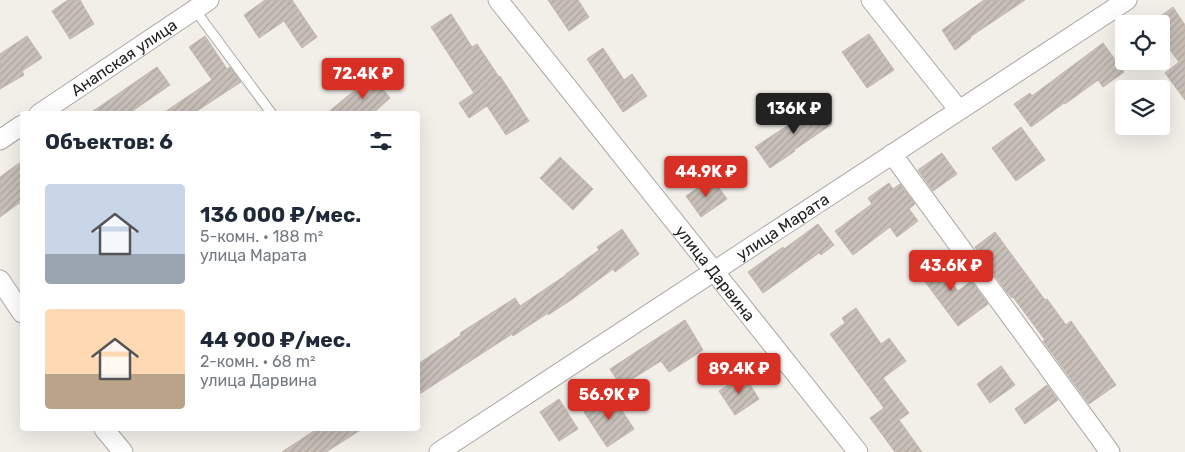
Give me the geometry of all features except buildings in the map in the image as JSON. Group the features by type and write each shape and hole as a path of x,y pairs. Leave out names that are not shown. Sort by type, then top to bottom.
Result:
{"street":[{"name":"улица Дарвина","path":"498,0 858,452"},
{"path":"871,0 959,110"},
{"name":"улица Марата","path":"439,452 1127,0"},
{"name":"Анапская улица","path":"44,111 202,5"},
{"path":"0,140 20,126"},
{"path":"892,154 1110,452"},
{"path":"0,280 20,310"},
{"path":"106,431 123,452"}],"lane":[{"path":"202,5 270,111"}]}
